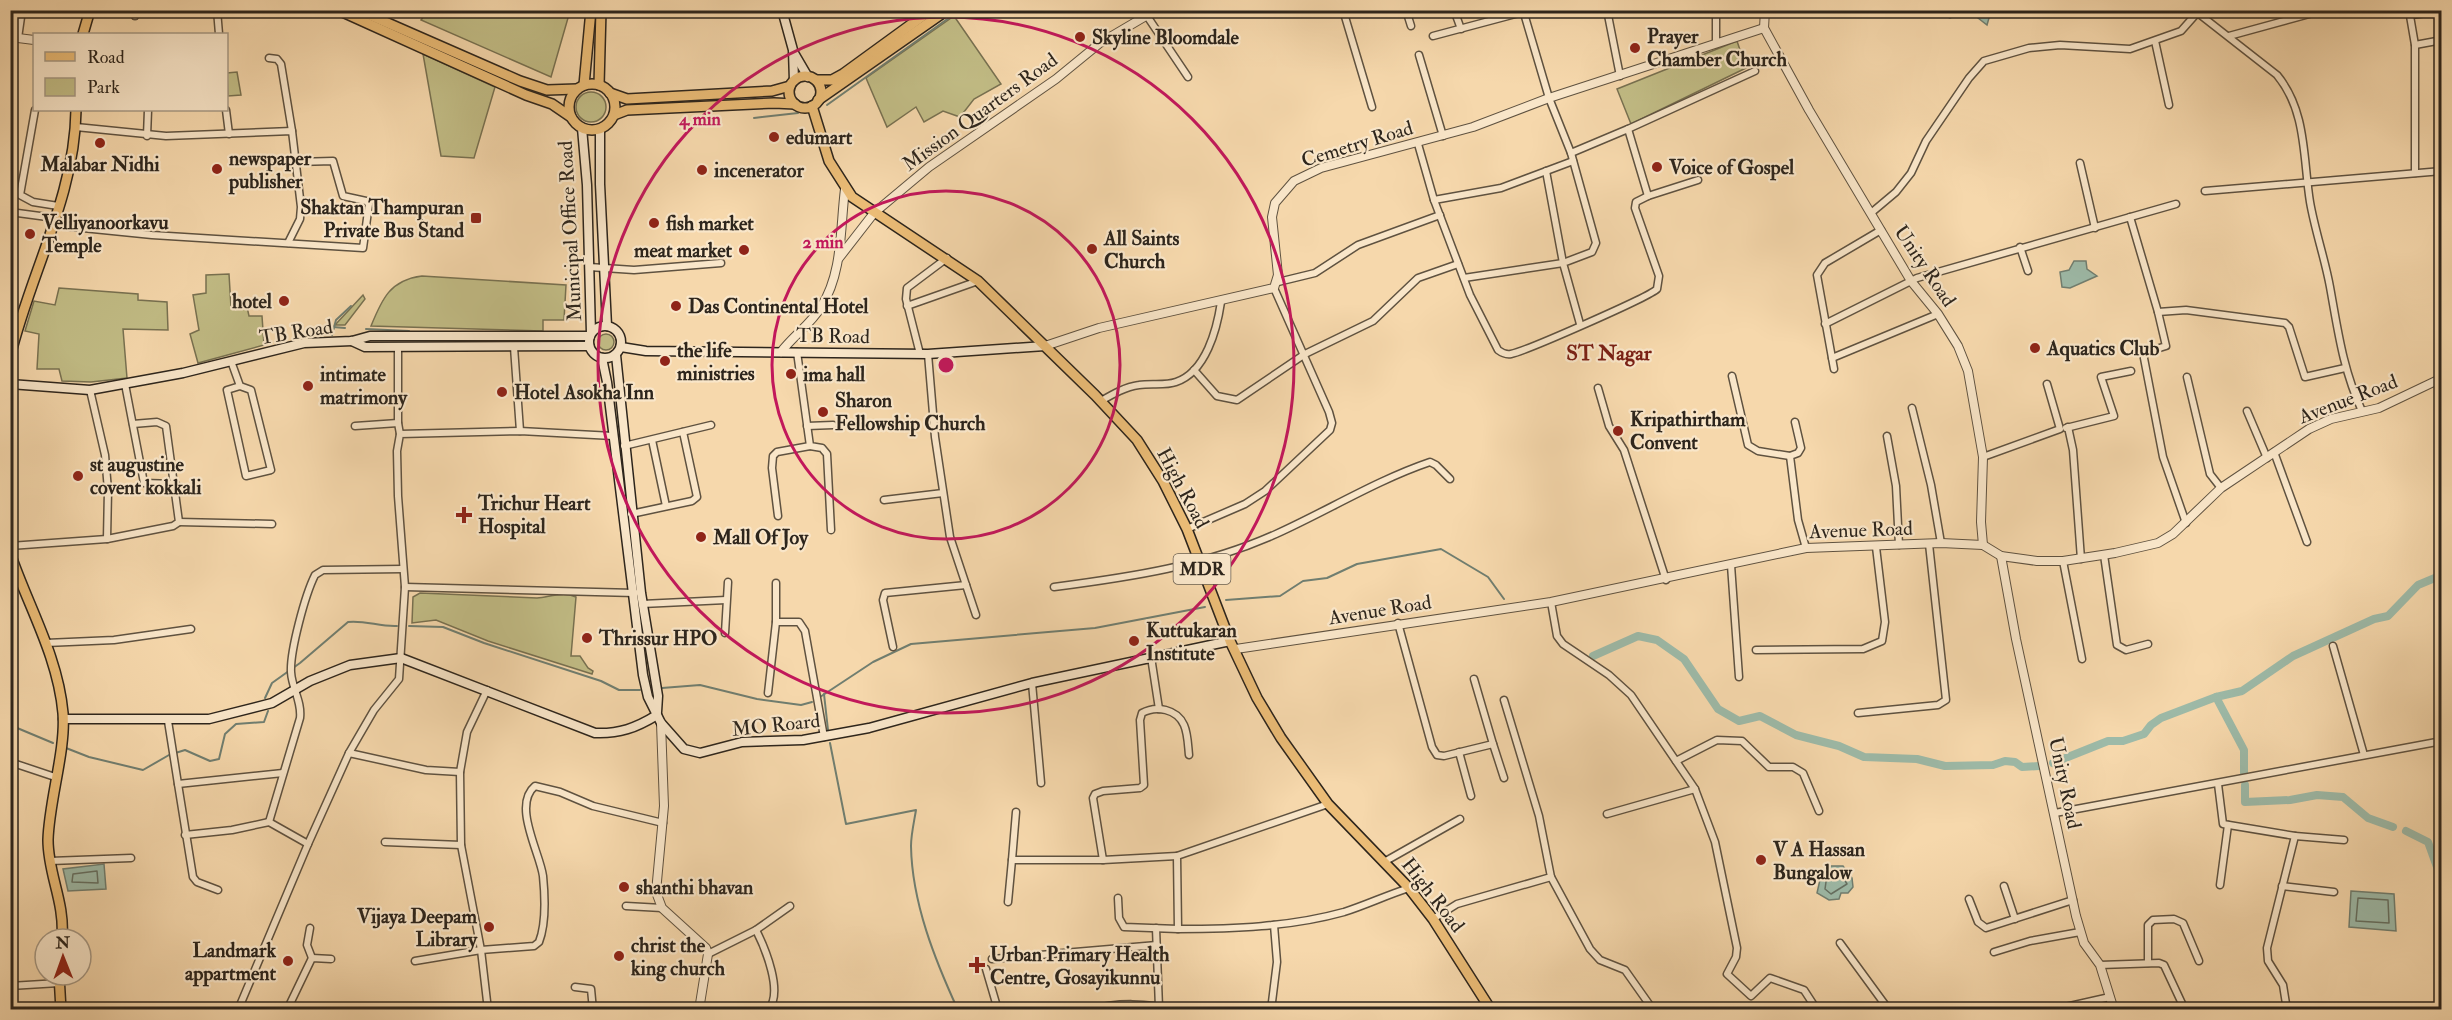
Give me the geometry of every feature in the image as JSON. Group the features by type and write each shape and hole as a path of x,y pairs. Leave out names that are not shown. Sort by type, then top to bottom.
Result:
{"main road":[{"path":"83,33 90,10"},
{"path":"338,10 526,95 552,104 582,128 600,129 607,125 614,115 627,110 774,103 795,104 803,107 815,103 946,10"},
{"path":"358,10 520,81 547,90 599,85 610,93 627,99 772,91 792,83 812,79 832,80 931,10"},
{"path":"571,117 569,102 581,87 591,10"},
{"path":"599,85 602,10"},
{"path":"782,10 793,50 790,96 795,104"},
{"path":"793,50 821,92 815,103"},
{"path":"610,93 614,100 614,115"},
{"name":"High Road","path":"815,103 829,161 845,189 874,213 947,258 978,281 1101,401 1137,440 1163,481 1187,529 1233,645 1257,698 1328,804 1409,888 1433,919 1491,1010"},
{"path":"10,357 54,221 76,126 76,111"},
{"name":"Municipal Office Road","path":"582,128 587,185 591,335"},
{"path":"600,129 603,267 607,326"},
{"path":"63,719 200,720 273,703 350,664 401,658 595,733 614,734 659,719 658,696 642,604 636,593 616,355 621,347 618,332 607,326 598,328 591,335 589,346 594,354 602,358 616,355"},
{"name":"TB Road","path":"10,384 90,390 231,361 304,343 352,341 370,336 591,335"},
{"path":"352,341 365,346 398,347 589,346"},
{"name":"TB Road","path":"621,347 646,351 924,354 1045,346"},
{"name":"MO Roard","path":"602,358 636,593 643,675 648,697 659,719 684,748 700,753 742,742 824,737 869,728 1032,683 1151,657 1233,645"},
{"path":"10,553 46,643 60,689 63,719 48,839 50,861 61,902 62,927"},
{"path":"60,987 61,1010"}],"street":[{"path":"22,10 14,37 33,40"},
{"path":"217,10 219,33"},
{"name":"Mission Quarters Road","path":"839,258 874,213 929,167 1056,80 1089,51 1156,10"},
{"path":"1343,10 1372,107"},
{"path":"1406,10 1411,26"},
{"path":"1454,10 1461,29"},
{"path":"1607,10 1620,75"},
{"path":"1716,10 1716,44"},
{"path":"1764,28 1765,10"},
{"path":"2229,36 2324,10"},
{"path":"1433,36 1523,11 1549,98 1571,153 1596,243 1592,252 1563,263 1464,278"},
{"path":"1872,213 1901,186 1969,78 1984,61 2029,48 2060,45 2130,49 2181,31 2196,11 2229,36 2286,86 2297,112 2304,149 2306,181 2345,368 2362,411"},
{"path":"2415,172 2415,45 2410,13 2442,11"},
{"path":"1147,16 1188,77"},
{"name":"Cemetry Road","path":"1276,285 1272,217 1275,203 1294,181 1321,168 1418,144 1549,98 1764,28"},
{"name":"Unity Road","path":"1764,28 1809,110 1911,281 1938,315 1958,346 1968,371 1983,458 1981,522 1983,545"},
{"path":"2415,45 2442,40"},
{"path":"2155,41 2169,105"},
{"path":"1419,56 1443,136"},
{"path":"269,58 277,59 281,64 296,162 300,219 288,243"},
{"path":"1571,153 1755,71"},
{"path":"36,111 20,195 33,202 58,206"},
{"path":"147,136 148,111"},
{"path":"226,111 229,134"},
{"path":"76,126 147,136 292,131"},
{"path":"1628,129 1648,196"},
{"path":"1418,144 1434,200 1477,312 1498,350 1503,354 1511,354 1657,289 1659,276 1635,208 1636,202 1698,180"},
{"path":"10,212 152,236 360,249 366,245 369,204 366,201 343,196 333,161 296,162"},
{"path":"1434,200 1501,188 1573,161"},
{"path":"2080,163 2095,228"},
{"path":"1546,171 1563,263 1580,324"},
{"path":"2205,191 2442,171"},
{"path":"781,352 820,309 832,288 839,258 845,189"},
{"path":"1824,324 1911,281 2020,247 2176,204"},
{"path":"1045,346 1099,328 1221,302 1315,273 1358,245 1440,215"},
{"path":"2130,218 2166,346 2143,353 2163,457 2186,523"},
{"path":"1834,369 1817,285 1820,267 1881,230"},
{"path":"2020,247 2028,271"},
{"path":"947,258 907,288 907,306 924,354 950,537 976,615"},
{"path":"589,267 634,270 721,263"},
{"path":"1194,370 1217,396 1237,400 1305,354 1372,321 1418,278 1458,264"},
{"path":"907,306 978,281"},
{"path":"1187,529 1245,504 1265,491 1330,430 1332,423 1329,412 1276,285"},
{"path":"1101,401 1138,385 1173,383 1184,379 1194,370 1214,337 1221,302"},
{"path":"2158,312 2186,310 2285,323 2289,327 2305,377 2345,368"},
{"path":"1832,358 1938,315"},
{"path":"238,1010 349,753 374,710 399,680 405,587 397,451 400,434 398,347"},
{"path":"514,347 520,432"},
{"path":"797,352 810,446"},
{"path":"231,361 240,386"},
{"path":"1983,458 2060,429 2114,416 2101,377 2131,371"},
{"path":"1732,376 1748,445 1758,452 1790,456 1798,453 1801,448 1795,422"},
{"path":"2187,378 2210,474 2221,488"},
{"name":"Avenue Road","path":"1233,645 1551,602 1666,580 1806,548 1876,547 1929,543 1983,545 2001,556 2063,561 2158,543 2186,523 2221,488 2309,429 2362,411 2379,408 2442,378"},
{"path":"125,384 144,483 176,484"},
{"path":"2047,384 2060,429"},
{"path":"240,386 251,390 271,470 246,476 227,390 240,386"},
{"path":"1598,388 1609,426 1624,450 1666,580"},
{"path":"90,390 105,455 108,490 107,539"},
{"path":"1912,408 1931,485 1941,543"},
{"path":"2247,411 2267,458"},
{"path":"133,424 157,422 166,426 176,484 179,522"},
{"path":"355,426 398,423"},
{"path":"624,447 711,425"},
{"path":"807,426 833,425"},
{"path":"2068,427 2081,559"},
{"path":"400,434 520,432 613,436"},
{"path":"631,514 692,501 697,497 683,432"},
{"path":"1887,436 1896,486 1899,545"},
{"path":"652,440 666,506"},
{"path":"778,516 771,468 773,456 777,452 810,446 822,448 827,454 831,530"},
{"path":"2274,452 2307,542"},
{"path":"1790,456 1798,520 1806,548"},
{"path":"1054,587 1128,577 1200,563 1274,535 1426,463 1436,465 1450,479"},
{"path":"884,500 944,493"},
{"path":"10,546 107,539 172,526 179,522 272,524"},
{"path":"1858,713 1938,705 1946,700 1929,543"},
{"path":"1756,650 1863,649 1882,641 1885,622 1876,547"},
{"path":"2103,555 2117,645 2126,650 2148,644"},
{"name":"Unity Road","path":"2001,556 2016,639 2080,932 2088,952 2100,965 2114,1010"},
{"path":"2063,561 2082,659"},
{"path":"1731,566 1739,677"},
{"path":"269,822 300,718 301,709 291,674 292,659 315,575 323,570 403,569"},
{"path":"725,633 728,582"},
{"path":"768,693 776,622 776,583"},
{"path":"893,647 883,600 885,593 966,585"},
{"path":"405,587 636,593"},
{"path":"642,604 726,600"},
{"path":"1551,602 1554,628 1563,644 1625,689 1695,789 1715,842 1736,942 1736,957 1727,974 1749,995 1754,995 1767,980 1776,979 1804,990 1817,1010"},
{"path":"776,622 799,622 805,631 824,737"},
{"path":"1398,623 1432,747 1437,754 1444,756 1493,744"},
{"path":"46,643 123,639 190,629"},
{"path":"2334,646 2364,755"},
{"path":"1151,657 1159,709"},
{"path":"1474,679 1504,778"},
{"path":"1032,683 1041,783"},
{"path":"487,690 467,732 460,772 461,845 481,950 488,1010"},
{"path":"1504,700 1539,816 1551,877 1590,949 1600,960 1625,970 1649,1005 1649,1010"},
{"path":"1103,860 1093,798 1103,791 1140,788 1144,784 1140,720 1142,714 1149,709 1168,710 1181,719 1185,726 1189,755"},
{"path":"659,719 663,823 656,892 662,908 706,948 708,954 699,1010"},
{"path":"168,721 193,877 197,882 218,890"},
{"path":"1676,761 1717,740 1742,741 1769,767 1799,769 1803,773 1819,811"},
{"path":"2055,813 2442,741"},
{"path":"1459,752 1471,796"},
{"path":"349,753 426,770 460,772"},
{"path":"10,762 55,777"},
{"path":"178,784 284,773"},
{"path":"2218,784 2221,822 2295,836 2344,840"},
{"path":"415,961 481,950 534,946 540,942 543,874 526,811 531,789 535,786 560,792 593,806 663,823"},
{"path":"1607,814 1695,789"},
{"path":"1012,860 1103,860 1177,856 1328,804"},
{"path":"1008,902 1016,812"},
{"path":"1384,862 1460,819"},
{"path":"185,835 231,830 269,822 308,844"},
{"path":"2220,885 2228,825"},
{"path":"2287,1010 2283,985 2268,961 2267,948 2295,836"},
{"path":"385,842 461,845"},
{"path":"1177,856 1178,929"},
{"path":"50,861 131,858"},
{"path":"1433,919 1457,904 1551,877"},
{"path":"2004,886 2015,920"},
{"path":"2282,886 2334,892"},
{"path":"1118,898 1119,918 1124,927 1178,929 1274,925 1344,912 1409,888"},
{"path":"1969,899 1981,926 1993,927 2073,900"},
{"path":"626,906 662,908"},
{"path":"708,954 756,930 790,906"},
{"path":"2148,963 2148,925 2153,920 2174,919 2182,922 2199,961"},
{"path":"1271,1010 1277,962 1274,925"},
{"path":"287,1010 312,958 307,945 309,928"},
{"path":"1156,928 1159,1008"},
{"path":"756,930 771,967 773,998 768,1010"},
{"path":"1994,952 2031,941 2080,932"},
{"path":"1840,943 1889,1010"},
{"path":"992,959 1157,945"},
{"path":"312,958 331,959"},
{"path":"2100,965 2159,963 2168,970 2185,1010"},
{"path":"986,969 998,1010"},
{"path":"10,986 33,983"},
{"path":"575,987 591,989 592,1010"},
{"path":"2052,1010 2110,997"},
{"path":"1090,1010 1131,1005 1174,1010"}],"green space":[{"path":"428,11 570,11 551,77 421,20"},
{"path":"954,16 1001,84 974,99 960,117 943,111 924,122 916,107 887,127 866,78"},
{"path":"1737,41 1746,68 1631,124 1617,89"},
{"path":"423,54 495,87 474,158 441,156"},
{"path":"237,72 241,95 228,96 228,73"},
{"path":"591,92 597,93 605,101 605,113 597,121 591,122 585,121 577,113 576,107 577,101 585,93"},
{"path":"229,274 231,307 247,307 249,316 262,316 264,345 198,363 190,334 199,330 193,295 206,293 206,275"},
{"path":"422,276 566,285 564,320 543,320 543,331 371,326 379,307 395,286 411,278"},
{"path":"59,288 138,294 138,300 167,302 168,330 123,329 127,378 91,382 62,381 59,369 37,369 39,334 25,331 34,301 55,305"},
{"path":"363,295 365,299 345,325 335,325"},
{"path":"603,334 609,334 614,342 612,348 603,350 598,345 598,339"},
{"path":"420,593 537,598 566,594 576,597 571,656 580,656 588,668 593,671 592,674 488,641 436,620 412,623 413,597"}],"water":[{"path":"1932,11 1969,11 1950,18"},
{"path":"1969,11 1991,11 1987,25"},
{"path":"2074,261 2086,261 2087,269 2097,276 2070,288 2062,287 2060,272 2069,270"},
{"path":"104,864 106,889 68,891 63,869"},
{"path":"1831,866 1843,866 1852,878 1853,887 1848,893 1841,893 1839,899 1829,900 1817,893 1822,871"},
{"path":"2351,891 2394,894 2396,931 2349,927"}],"waterway":[{"path":"827,105 953,15"},
{"path":"754,118 798,113"},
{"path":"332,335 336,320 351,306"},
{"path":"333,327 345,328"},
{"path":"366,329 409,331"},
{"path":"1226,600 1280,596 1303,581 1327,578 1357,564 1441,549 1488,577 1504,599"},
{"path":"2053,763 2108,741 2123,741 2144,734 2161,718 2216,697 2242,691 2293,656 2374,619 2388,616 2418,585 2442,575"},
{"path":"820,697 873,662 911,644 1095,628 1205,607"},
{"path":"265,698 272,683 300,663 348,622 397,626"},
{"path":"409,626 443,627 484,643 601,681 619,690 640,690"},
{"path":"1593,656 1638,636 1657,640 1684,659 1718,709 1739,721 1760,716 1796,735 1839,746 1864,757 1917,759 1945,766 1993,765 2005,761 2015,762 2022,767 2039,766"},
{"path":"662,688 700,685 757,699 801,705 812,702"},
{"path":"824,694 828,730"},
{"path":"2216,697 2244,750 2244,773"},
{"path":"66,748 89,757 143,770 169,755 185,750 210,761 219,759 225,734 236,724 264,722 268,711"},
{"path":"10,725 53,743"},
{"path":"830,743 846,824 916,810 911,846 912,867 920,910 933,951 958,1010"},
{"path":"2245,785 2245,802 2290,800 2317,795 2343,797 2368,818 2393,827"},
{"path":"2406,831 2428,842 2442,881"}],"place":[{"name":"Skyline Bloomdale","path":"1080,37"},
{"name":"Prayer Chamber Church","path":"1635,48"},
{"name":"edumart","path":"774,137"},
{"name":"Malabar Nidhi","path":"100,143"},
{"name":"Voice of Gospel","path":"1657,167"},
{"name":"newspaper publisher","path":"217,169"},
{"name":"incenerator","path":"702,170"},
{"name":"Shaktan Thampuran Private Bus Stand","path":"476,218"},
{"name":"fish market","path":"654,223"},
{"name":"Velliyanoorkavu Temple","path":"30,234"},
{"name":"All Saints Church","path":"1092,249"},
{"name":"meat market","path":"744,250"},
{"name":"hotel","path":"284,301"},
{"name":"Das Continental Hotel","path":"676,306"},
{"name":"Aquatics Club","path":"2035,348"},
{"name":"the life ministries","path":"665,361"},
{"name":"ima hall","path":"791,374"},
{"name":"intimate matrimony","path":"308,386"},
{"name":"Hotel Asokha Inn","path":"502,392"},
{"name":"Sharon Fellowship Church","path":"823,412"},
{"name":"Kripathirtham Convent","path":"1618,431"},
{"name":"st augustine covent kokkali","path":"78,476"},
{"name":"Trichur Heart Hospital","path":"464,515"},
{"name":"Mall Of Joy","path":"701,537"},
{"name":"Thrissur HPO","path":"587,638"},
{"name":"Kuttukaran Institute","path":"1134,641"},
{"name":"V A Hassan Bungalow","path":"1761,860"},
{"name":"shanthi bhavan","path":"624,887"},
{"name":"Vijaya Deepam Library","path":"489,927"},
{"name":"christ the king church","path":"619,956"},
{"name":"Landmark appartment","path":"288,961"},
{"name":"Urban Primary Health Centre, Gosayikunnu","path":"977,965"}],"district":[{"name":"ST Nagar","path":"1609,353"}]}
